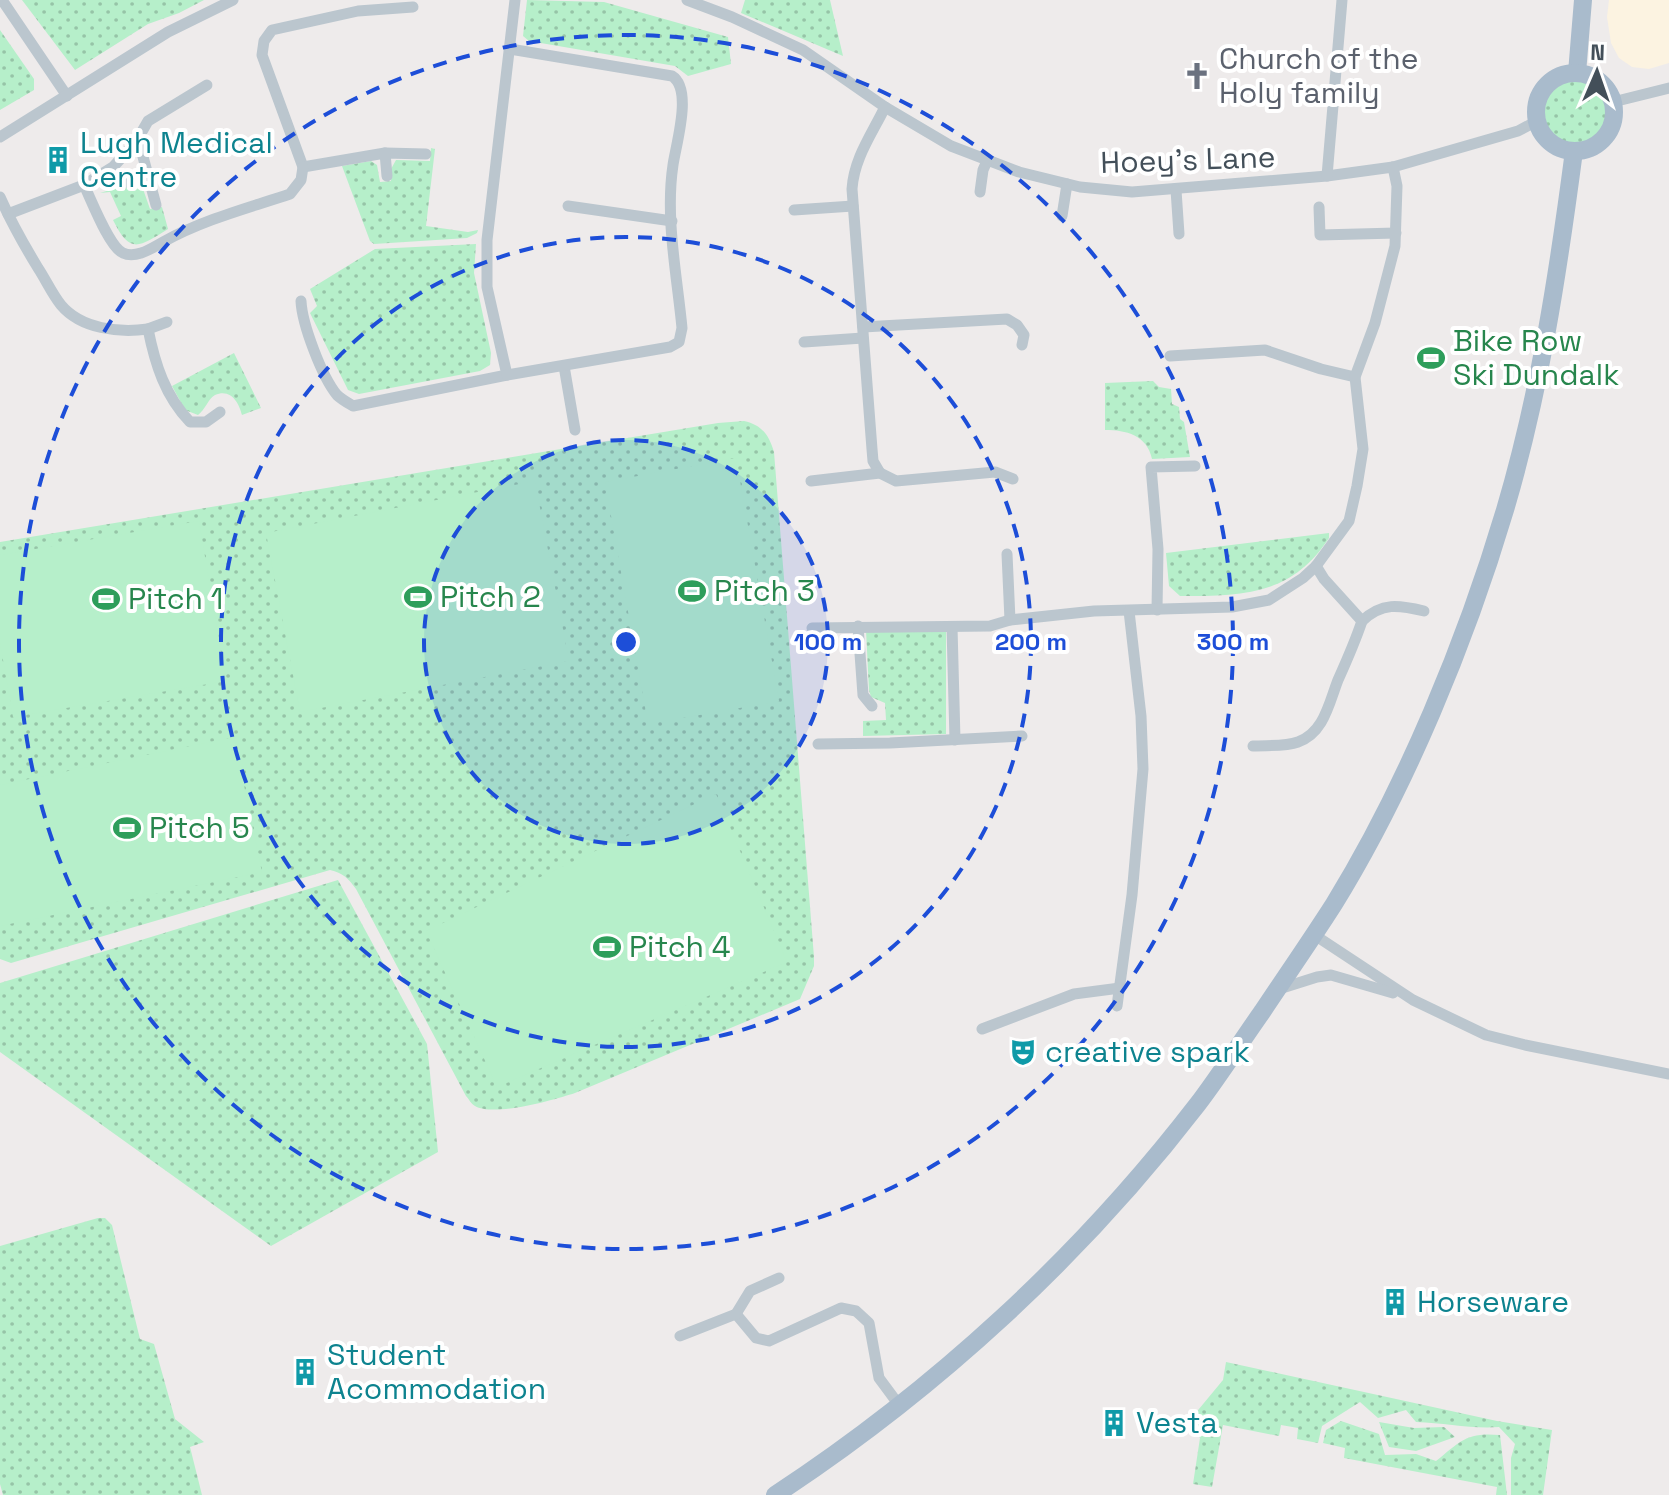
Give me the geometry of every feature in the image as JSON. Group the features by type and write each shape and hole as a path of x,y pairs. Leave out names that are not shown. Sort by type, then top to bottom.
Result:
{"main road":[{"path":"1577,73 1583,0"},
{"path":"1577,73 1600,82 1613,102 1613,123 1604,140 1586,150 1574,151 1558,147 1542,132 1537,121 1537,103 1546,86 1561,76 1577,73"},
{"path":"775,1495 825,1462 899,1405 975,1343 1042,1280 1128,1188 1199,1103 1335,902 1378,823 1443,685 1486,569 1516,471 1540,373 1574,151"}],"street":[{"path":"2,0 67,96"},
{"path":"0,137 168,32 233,0"},
{"path":"507,375 487,287 487,240 515,0"},
{"name":"Hoey's Lane","path":"687,0 788,41 885,107 951,146 987,161 1067,184 1132,192 1327,176 1393,167 1518,131 1537,121"},
{"path":"1327,176 1342,0"},
{"path":"84,185 116,247 132,255 145,252 177,234 290,194 301,180 303,167 262,55 264,41 272,30 304,22 358,11 413,7"},
{"path":"301,301 302,318 317,355 338,396 353,406 670,347 679,342 682,328 672,221 672,171 683,105 683,91 678,80 672,76 510,49"},
{"path":"8,214 84,185 113,167 136,142 148,121 207,85"},
{"path":"1613,102 1669,88"},
{"path":"880,473 873,461 853,176 861,151 885,107"},
{"path":"136,142 156,205"},
{"path":"303,167 385,153 426,154"},
{"path":"385,153 387,176"},
{"path":"980,192 987,161"},
{"path":"812,628 990,626 1010,620 1094,611 1232,607 1269,600 1303,578 1316,566 1349,521 1357,486 1363,449 1355,377 1375,323 1395,246 1397,186 1393,167"},
{"path":"129,183 149,178"},
{"path":"1062,216 1067,184"},
{"path":"1176,190 1179,234"},
{"path":"0,197 18,235 61,304 74,316 118,331 148,329 167,322"},
{"path":"568,206 672,221"},
{"path":"794,210 853,206"},
{"path":"1319,207 1320,235 1396,233"},
{"path":"804,342 863,332 1007,319 1017,325 1024,335 1022,345"},
{"path":"148,329 162,380 177,408 190,422 206,422 220,412"},
{"path":"1170,356 1265,350 1355,377"},
{"path":"564,366 575,430"},
{"path":"1157,610 1158,549 1151,467 1195,466"},
{"path":"811,481 880,473 896,481 995,472 1013,479"},
{"path":"1007,554 1010,620"},
{"path":"1316,566 1362,621"},
{"path":"1253,746 1297,743 1315,732 1328,710 1362,621 1375,609 1400,605 1424,611"},
{"path":"1117,1006 1132,895 1143,769 1141,716 1129,611"},
{"path":"858,626 863,695 872,706"},
{"path":"952,627 955,740"},
{"path":"818,744 1022,736"},
{"path":"1313,934 1413,1000 1486,1035 1669,1074"},
{"path":"1276,991 1331,975 1413,1000"},
{"path":"982,1029 1074,994 1120,988"},
{"path":"680,1336 736,1314 750,1291 779,1278"},
{"path":"736,1314 756,1338 769,1341 841,1308 856,1311 869,1323 879,1378 899,1405"}],"shaded area":[{"path":"1609,0 1669,0 1669,63 1649,69 1632,67 1619,58 1611,43 1607,17"}],"green space":[{"path":"22,0 204,0 148,24 75,70"},
{"path":"527,0 604,2 728,37 731,64 688,76 675,66 529,41 523,36"},
{"path":"745,0 830,0 843,56 741,13"},
{"path":"0,30 34,79 34,90 0,110"},
{"path":"1569,81 1581,81 1597,90 1604,100 1604,124 1597,134 1581,143 1569,143 1549,129 1544,118 1544,106 1558,86"},
{"path":"431,148 435,149 426,226 468,232 478,230 477,233 467,238 374,244 370,241 342,166 371,161 377,165 380,182 391,181 391,169 396,160 430,161"},
{"path":"126,185 127,188 143,189 150,209 162,207 168,229 142,243 130,243 125,239 113,220 121,216 110,192 100,193"},
{"path":"476,244 474,273 491,353 490,365 480,371 359,394 348,390 310,313 317,306 310,289 375,249"},
{"path":"234,353 261,408 242,415 233,398 221,393 215,395 198,415 185,410 172,386"},
{"path":"1153,381 1159,387 1171,389 1172,404 1179,407 1180,419 1184,422 1190,457 1152,459 1146,444 1140,439 1120,431 1105,430 1105,383"},
{"path":"744,421 764,432 774,452 814,957 814,966 800,999 575,1093 496,1110 475,1106 466,1096 356,889 345,876 335,871 11,963 0,959 0,542"},
{"name":"Pitch 3","path":"736,458 779,701 648,724 605,482"},
{"name":"Pitch 2","path":"535,481 569,661 300,712 266,533"},
{"name":"Pitch 1","path":"199,521 226,681 13,717 0,643 0,555"},
{"path":"1329,533 1329,538 1314,557 1298,572 1264,589 1224,595 1180,596 1169,586 1166,553"},
{"path":"946,629 946,734 863,736 863,721 886,720 885,703 871,697 869,690 866,630"},
{"name":"Pitch 5","path":"234,737 262,872 0,926 0,785"},
{"name":"Pitch 4","path":"716,794 787,962 497,1087 426,931"},
{"path":"338,880 427,1044 438,1152 271,1246 0,1052 0,983"},
{"path":"105,1218 112,1225 140,1339 154,1344 175,1419 204,1442 190,1447 202,1495 3,1495 0,1484 0,1246"},
{"path":"1226,1362 1497,1421 1552,1430 1543,1495 1511,1495 1511,1458 1515,1444 1499,1427 1416,1422 1406,1410 1378,1418 1360,1402 1322,1426 1318,1443 1297,1439 1298,1428 1281,1425 1279,1436 1223,1425 1212,1487 1193,1484 1200,1438 1189,1421 1223,1380"},
{"path":"1341,1421 1379,1434 1385,1455 1416,1454 1436,1461 1465,1439 1500,1435 1507,1495 1496,1495 1497,1487 1344,1458 1345,1448 1323,1443 1326,1430"},
{"path":"1379,1422 1414,1428 1444,1427 1455,1437 1416,1451 1389,1447"}],"place":[{"name":"Church of the Holy family","path":"1197,76"},
{"name":"Lugh Medical Centre","path":"58,160"},
{"name":"Bike Row Ski Dundalk","path":"1431,358"},
{"name":"Pitch 3","path":"692,591"},
{"name":"Pitch 2","path":"418,597"},
{"name":"Pitch 1","path":"106,599"},
{"name":"Pitch 5","path":"127,828"},
{"name":"Pitch 4","path":"607,947"},
{"name":"creative spark","path":"1023,1052"},
{"name":"Horseware","path":"1395,1302"},
{"name":"Student Acommodation","path":"305,1372"},
{"name":"Vesta","path":"1114,1423"}]}
